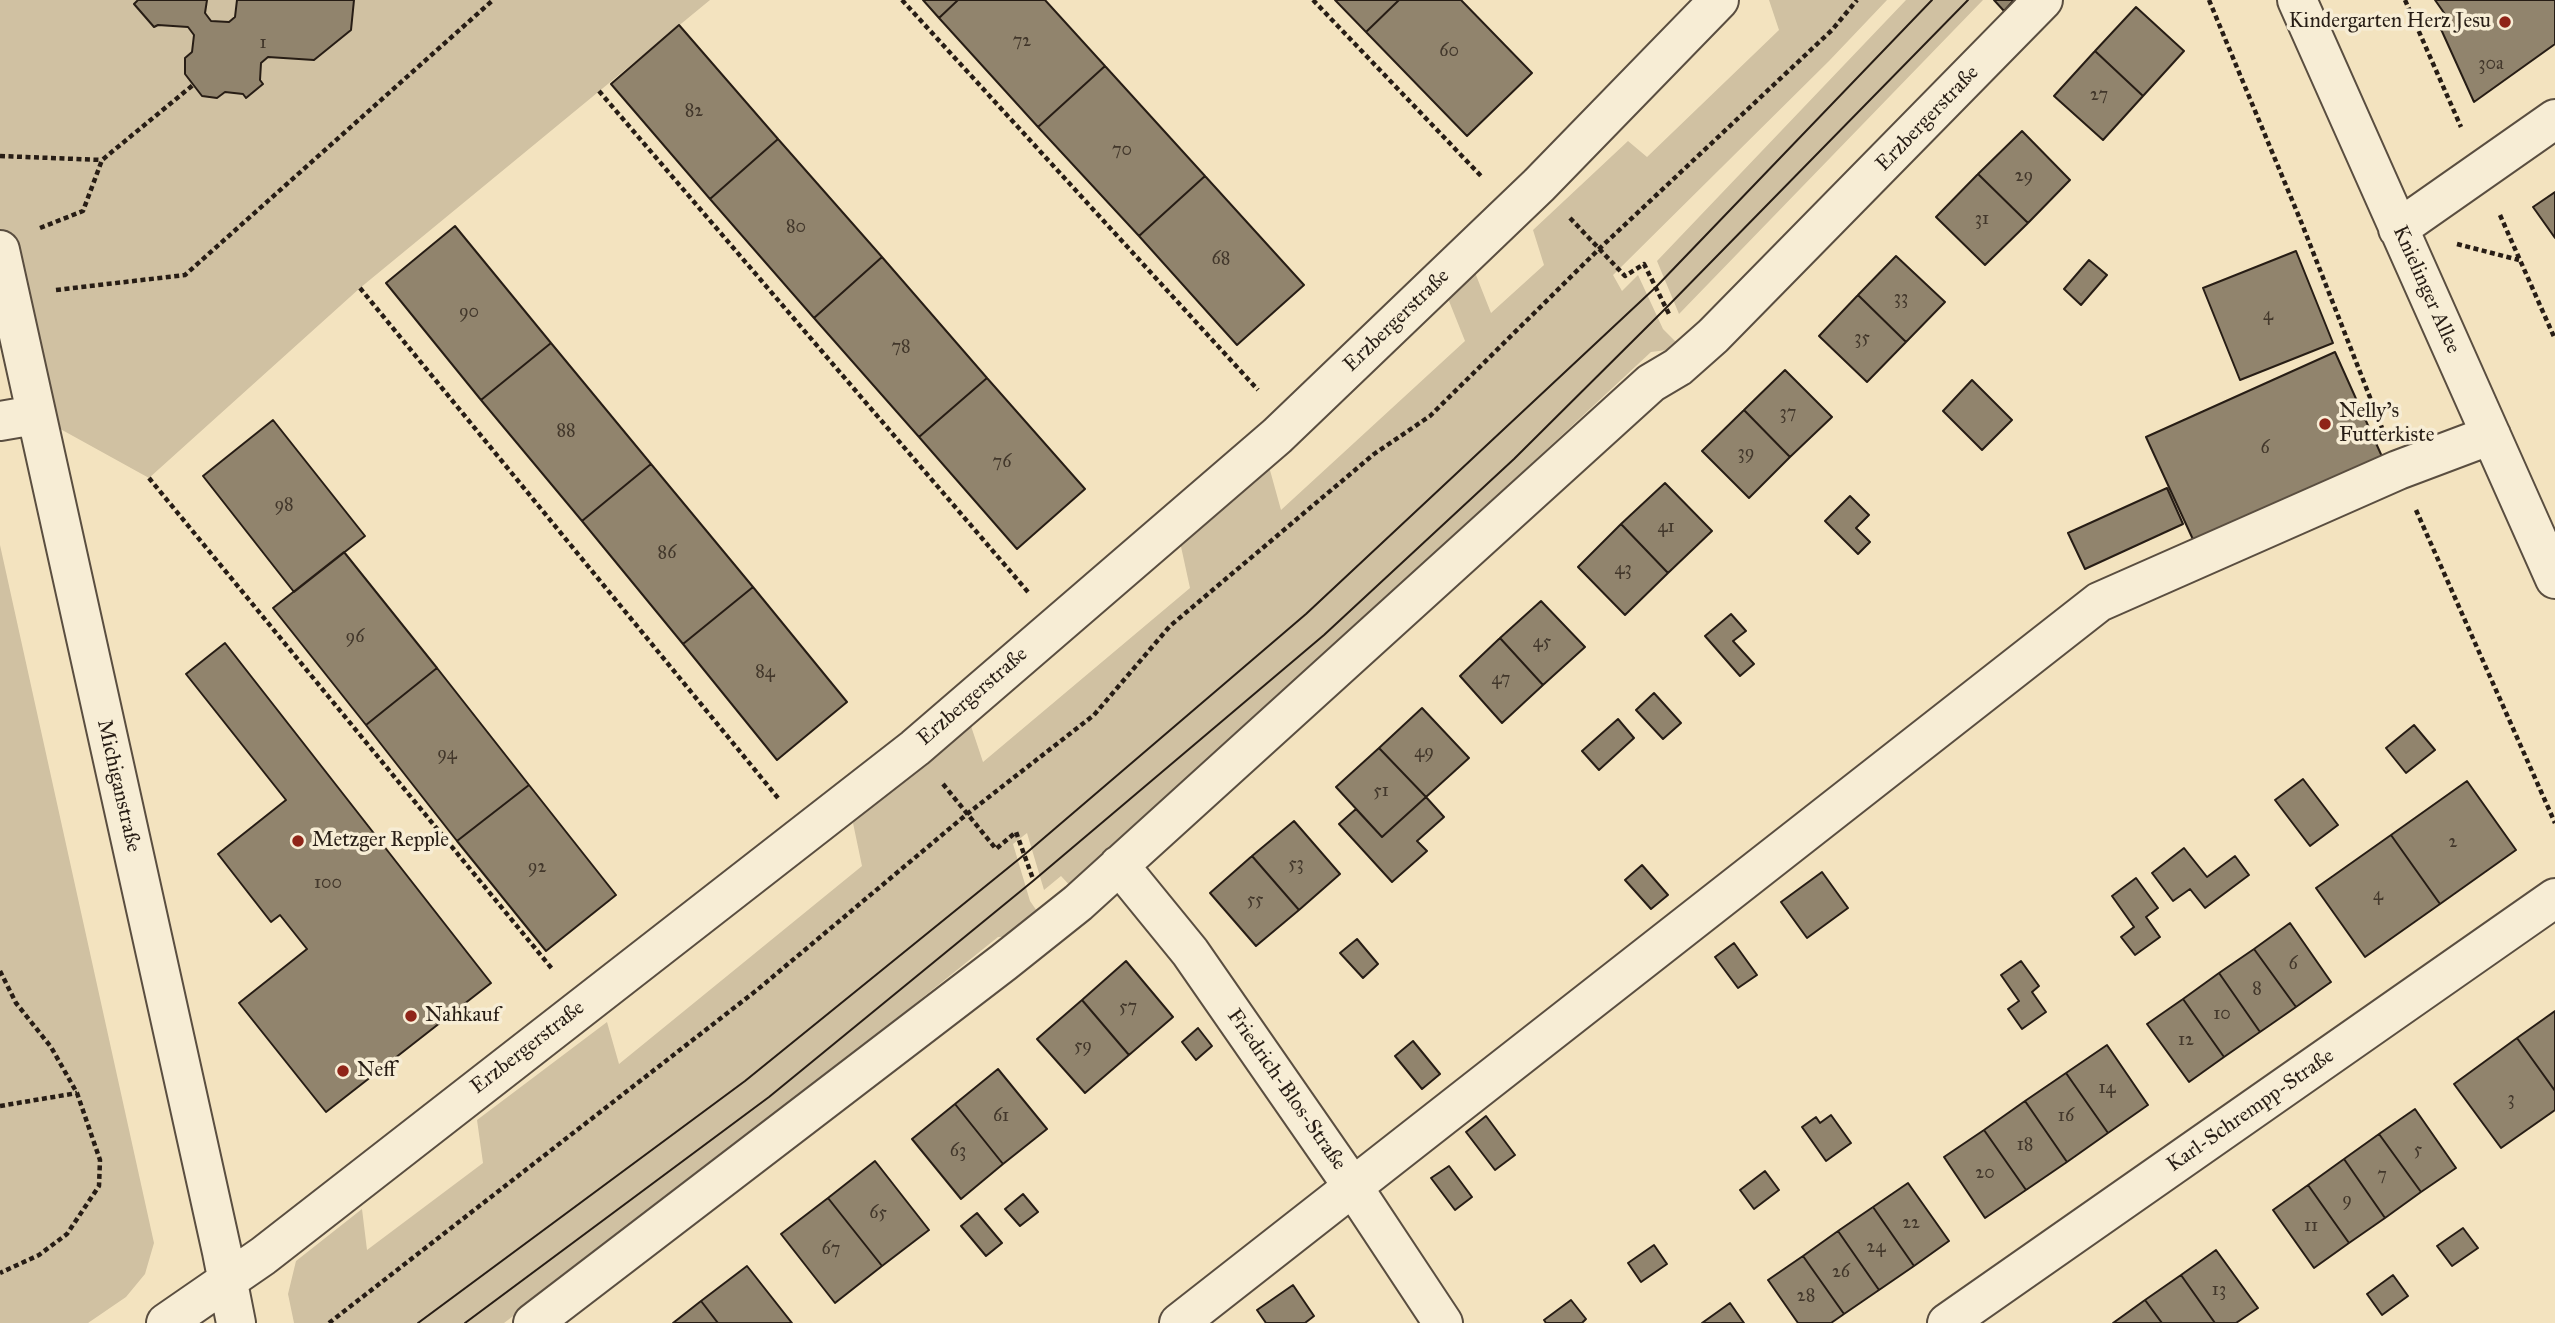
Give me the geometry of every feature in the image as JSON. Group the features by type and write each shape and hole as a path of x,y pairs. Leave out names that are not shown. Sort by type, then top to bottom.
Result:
{"street":[{"name":"Erzbergerstraße","path":"166,1323 263,1256 915,748 1277,436 1539,185 1719,0"},
{"name":"Erzbergerstraße","path":"533,1323 1026,945 1119,865 1651,383 1678,367 1713,336 2043,0"},
{"name":"Knielinger Allee","path":"2297,0 2555,579"},
{"path":"2398,229 2555,119"},
{"name":"Michiganstraße","path":"0,250 10,296 18,418 228,1280 236,1323"},
{"path":"1179,1323 2099,602 2398,470 2491,435"},
{"name":"Friedrich-Blos-Straße","path":"1119,865 1190,952 1353,1186 1443,1323"},
{"name":"Karl-Schrempp-Straße","path":"1947,1323 2555,898"}],"path":[{"path":"10,296 184,275 493,0"},
{"path":"902,0 1259,391"},
{"path":"1313,0 1482,177"},
{"path":"329,1323 757,990 967,814 1094,715 1170,625 1374,454 1430,416 1599,249 1832,30 1857,0"},
{"path":"2209,0 2302,224 2398,470 2555,823"},
{"path":"36,230 83,211 102,160 193,85"},
{"path":"599,91 1035,601"},
{"path":"0,156 102,160"},
{"path":"1539,185 1626,276 1644,264 1680,331 1694,317 1713,336"},
{"path":"360,288 781,802"},
{"path":"149,478 561,979"},
{"path":"915,748 996,849 1016,832 1033,881"},
{"path":"0,971 16,1003 51,1047 77,1093 100,1160 99,1186 67,1234 39,1255 0,1273"},
{"path":"0,1106 77,1093"}],"shaded area":[{"path":"0,0 710,0 360,288 149,478 35,415 0,236"},
{"path":"1769,0 1887,0 1613,275 1622,291 1638,275 1663,329 1676,342 1667,350 1651,352 1074,890 1061,876 1044,890 1027,833 1013,844 1030,901 1041,917 1023,936 998,937 737,1147 504,1323 294,1323 288,1294 296,1261 362,1209 367,1250 483,1163 477,1120 607,1022 619,1064 862,866 853,823 970,723 983,762 1190,588 1180,542 1268,463 1281,510 1465,341 1447,296 1474,270 1491,313 1544,265 1533,230 1628,141 1647,157 1779,30"},
{"path":"1906,0 1983,0 1679,314 1657,261"},
{"path":"0,545 154,1243 145,1274 126,1297 88,1323 0,1323"}],"building":[{"path":"138,0 207,0 205,13 211,21 229,22 235,17 237,0 354,0 351,30 314,60 268,57 261,63 260,80 263,84 246,98 243,94 225,92 217,98 202,96 185,74 185,58 192,52 194,35 188,27 154,27 134,4"},
{"path":"923,0 958,0 939,18"},
{"path":"958,0 1045,0 1105,66 1038,127 939,18"},
{"path":"1335,0 1399,0 1366,32"},
{"path":"1399,0 1461,0 1532,73 1467,136 1366,32"},
{"path":"1994,0 2014,0 2004,11"},
{"path":"2435,0 2555,0 2555,44 2474,102 2440,27 2449,20"},
{"path":"2136,7 2184,51 2143,96 2095,51"},
{"path":"679,25 778,139 710,199 611,84"},
{"path":"2095,51 2143,96 2103,140 2054,96"},
{"path":"1105,66 1205,176 1139,236 1038,127"},
{"path":"2022,131 2070,180 2028,223 1978,174"},
{"path":"778,139 882,257 814,318 710,199"},
{"path":"1978,174 2028,223 1985,265 1936,217"},
{"path":"1205,176 1304,285 1237,345 1139,236"},
{"path":"2555,192 2555,238 2533,207"},
{"path":"455,226 551,343 481,400 386,283"},
{"path":"2296,251 2333,343 2240,380 2203,288"},
{"path":"1896,256 1945,302 1906,342 1858,295"},
{"path":"882,257 987,378 919,437 814,318"},
{"path":"2089,260 2107,275 2081,305 2064,289"},
{"path":"1858,295 1906,342 1867,382 1819,336"},
{"path":"551,343 651,464 582,521 481,400"},
{"path":"2335,352 2384,461 2196,546 2146,437"},
{"path":"1785,370 1832,417 1790,457 1744,410"},
{"path":"987,378 1085,489 1017,549 919,437"},
{"path":"1972,380 2012,420 1982,450 1943,411"},
{"path":"1744,410 1790,457 1749,498 1702,451"},
{"path":"273,420 365,536 294,592 203,476"},
{"path":"651,464 753,587 683,644 582,521"},
{"path":"1665,483 1712,531 1668,573 1621,524"},
{"path":"2167,488 2183,524 2085,569 2068,533"},
{"path":"1850,496 1869,515 1856,528 1870,542 1858,554 1825,521"},
{"path":"1621,524 1668,573 1625,615 1578,567"},
{"path":"344,552 437,668 366,725 273,608"},
{"path":"753,587 847,702 777,760 683,644"},
{"path":"1541,601 1585,647 1543,685 1500,638"},
{"path":"1731,614 1746,631 1733,641 1754,664 1740,676 1705,636"},
{"path":"1500,638 1543,685 1502,723 1460,676"},
{"path":"225,643 491,983 326,1112 239,1003 307,949 280,915 271,922 218,854 286,800 186,674"},
{"path":"437,668 529,785 457,841 366,725"},
{"path":"1654,693 1681,723 1663,739 1636,710"},
{"path":"1422,708 1469,758 1426,797 1379,748"},
{"path":"1618,719 1634,738 1599,770 1582,751"},
{"path":"2414,725 2435,750 2406,773 2386,748"},
{"path":"1379,748 1426,797 1382,837 1336,787"},
{"path":"2303,779 2338,825 2310,846 2275,800"},
{"path":"2467,781 2516,850 2440,904 2391,835"},
{"path":"529,785 616,895 546,951 457,841"},
{"path":"1426,797 1444,817 1417,841 1427,851 1392,882 1339,824 1356,809 1382,837"},
{"path":"1294,821 1340,874 1299,910 1252,856"},
{"path":"2391,835 2440,904 2365,957 2316,888"},
{"path":"2184,848 2207,877 2235,856 2249,875 2205,908 2190,889 2173,901 2152,873"},
{"path":"1252,856 1299,910 1256,946 1210,893"},
{"path":"1642,865 1668,895 1651,909 1625,880"},
{"path":"1822,872 1848,908 1807,938 1781,902"},
{"path":"2136,878 2158,908 2146,917 2160,937 2135,955 2121,937 2134,927 2112,896"},
{"path":"2290,923 2331,982 2296,1007 2254,949"},
{"path":"1357,939 1378,964 1363,978 1340,953"},
{"path":"1734,943 1757,975 1738,988 1715,957"},
{"path":"2254,949 2296,1007 2260,1032 2219,973"},
{"path":"1126,961 1173,1017 1129,1055 1082,1000"},
{"path":"2021,961 2039,986 2032,992 2046,1012 2022,1029 2008,1009 2019,1001 2001,975"},
{"path":"2219,973 2260,1032 2224,1057 2183,999"},
{"path":"2183,999 2224,1057 2189,1082 2147,1024"},
{"path":"1082,1000 1129,1055 1085,1093 1037,1039"},
{"path":"2555,1011 2555,1091 2517,1038"},
{"path":"1198,1028 1212,1046 1196,1060 1182,1042"},
{"path":"2517,1038 2555,1091 2555,1110 2501,1148 2454,1084"},
{"path":"1413,1041 1440,1074 1422,1089 1395,1056"},
{"path":"2107,1045 2148,1105 2108,1133 2066,1073"},
{"path":"998,1069 1047,1129 1003,1164 955,1104"},
{"path":"2066,1073 2108,1133 2067,1162 2025,1101"},
{"path":"2025,1101 2067,1162 2026,1190 1984,1130"},
{"path":"955,1104 1003,1164 961,1199 912,1139"},
{"path":"2415,1109 2456,1168 2421,1192 2379,1134"},
{"path":"1831,1115 1851,1143 1826,1161 1802,1127 1816,1117 1820,1123"},
{"path":"1486,1116 1515,1155 1495,1170 1466,1132"},
{"path":"1984,1130 2026,1190 1985,1218 1944,1157"},
{"path":"2379,1134 2421,1192 2385,1218 2344,1159"},
{"path":"2344,1159 2385,1218 2349,1243 2308,1185"},
{"path":"875,1161 929,1230 882,1266 828,1198"},
{"path":"1449,1166 1472,1197 1455,1210 1431,1178"},
{"path":"1765,1171 1779,1190 1754,1209 1740,1190"},
{"path":"1908,1183 1949,1241 1914,1266 1873,1207"},
{"path":"2308,1185 2349,1243 2314,1268 2273,1210"},
{"path":"1023,1194 1038,1212 1020,1226 1005,1209"},
{"path":"828,1198 882,1266 835,1303 781,1234"},
{"path":"1873,1207 1914,1266 1879,1290 1838,1231"},
{"path":"977,1213 1002,1243 986,1256 961,1226"},
{"path":"2463,1228 2478,1248 2452,1266 2437,1246"},
{"path":"1838,1231 1879,1290 1844,1314 1803,1256"},
{"path":"1654,1245 1667,1264 1641,1282 1628,1263"},
{"path":"2216,1250 2258,1308 2236,1323 2215,1323 2181,1275"},
{"path":"1803,1256 1844,1314 1831,1323 1798,1323 1768,1280"},
{"path":"747,1266 792,1323 718,1323 701,1301"},
{"path":"2181,1275 2215,1323 2162,1323 2145,1300"},
{"path":"2393,1275 2408,1296 2382,1315 2367,1294"},
{"path":"1293,1285 1314,1316 1305,1323 1266,1323 1257,1310"},
{"path":"1571,1300 1586,1319 1582,1323 1546,1323 1544,1320"},
{"path":"2145,1300 2162,1323 2113,1323"},
{"path":"701,1301 718,1323 673,1323"},
{"path":"1730,1303 1744,1323 1702,1323"}],"tram line":[{"path":"418,1323 745,1081 1024,855 1306,614 1656,287 1932,0"},
{"path":"465,1323 769,1097 1033,881 1324,635 1514,459 1968,0"}],"place":[{"name":"Kindergarten Herz Jesu","path":"2505,22"},
{"name":"Nelly's Futterkiste","path":"2325,424"},
{"name":"Metzger Repple","path":"298,841"},
{"name":"Nahkauf","path":"411,1016"},
{"name":"Neff","path":"343,1071"}]}
